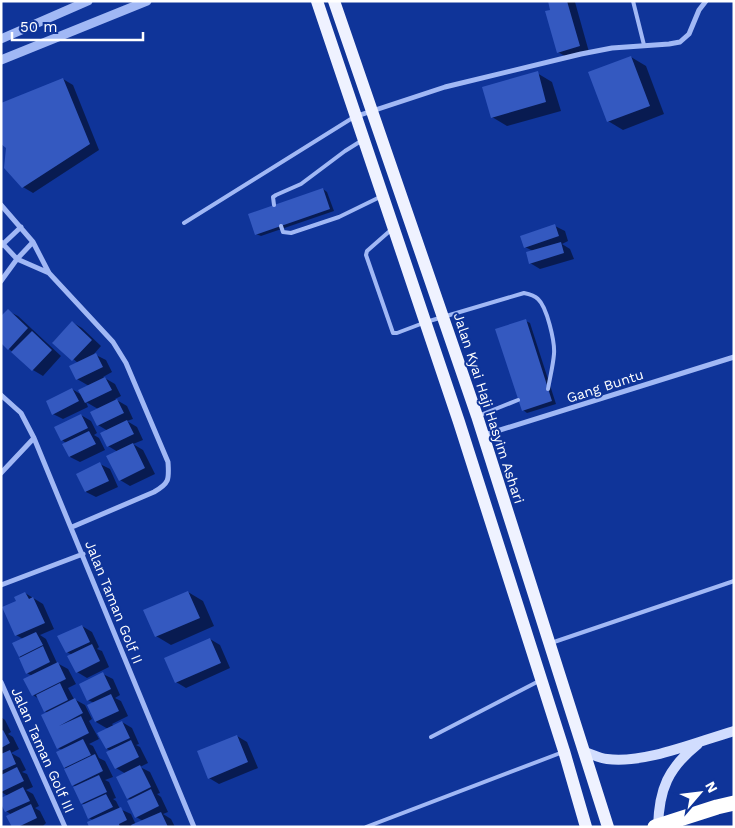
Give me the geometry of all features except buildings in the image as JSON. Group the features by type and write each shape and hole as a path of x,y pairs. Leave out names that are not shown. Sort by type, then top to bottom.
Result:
{"highway":[{"path":"657,827 717,806 734,803"}],"main road":[{"path":"317,1 459,422 586,827"},
{"name":"Jalan Kyai Haji Hasyim Ashari","path":"334,1 477,416 608,827"},
{"path":"459,422 477,416"},
{"path":"585,752 605,759 626,760 650,756 734,731"},
{"path":"657,827 660,801 668,777 682,756 702,740"}],"street":[{"path":"1,39 88,1"},
{"path":"1,60 147,1"},
{"path":"356,116 445,87 581,54 612,48 680,42 689,34 699,10 706,1"},
{"path":"1,205 33,242 49,273 113,342 126,364 168,462 169,478 164,486 72,527"},
{"path":"21,227 2,244 17,259 49,273"},
{"path":"1,281 17,259 33,242"},
{"name":"Gang Buntu","path":"483,436 734,357"},
{"name":"Jalan Taman Golf II","path":"1,395 21,413 34,438 194,827"},
{"path":"1,473 34,438"},
{"path":"1,585 82,554"},
{"name":"Jalan Taman Golf III","path":"1,682 65,827"}],"lane":[{"path":"633,1 644,45"},
{"path":"184,223 356,116"},
{"path":"274,205 273,197 301,184 363,139"},
{"path":"281,226 283,232 291,233 339,217 384,196"},
{"path":"394,227 367,252 366,260 393,333 443,316 524,293 533,295 539,299 542,305 554,341 554,355 548,389"},
{"path":"477,416 518,400"},
{"path":"550,644 734,581"},
{"path":"431,737 541,680"},
{"path":"366,827 564,752"}]}
